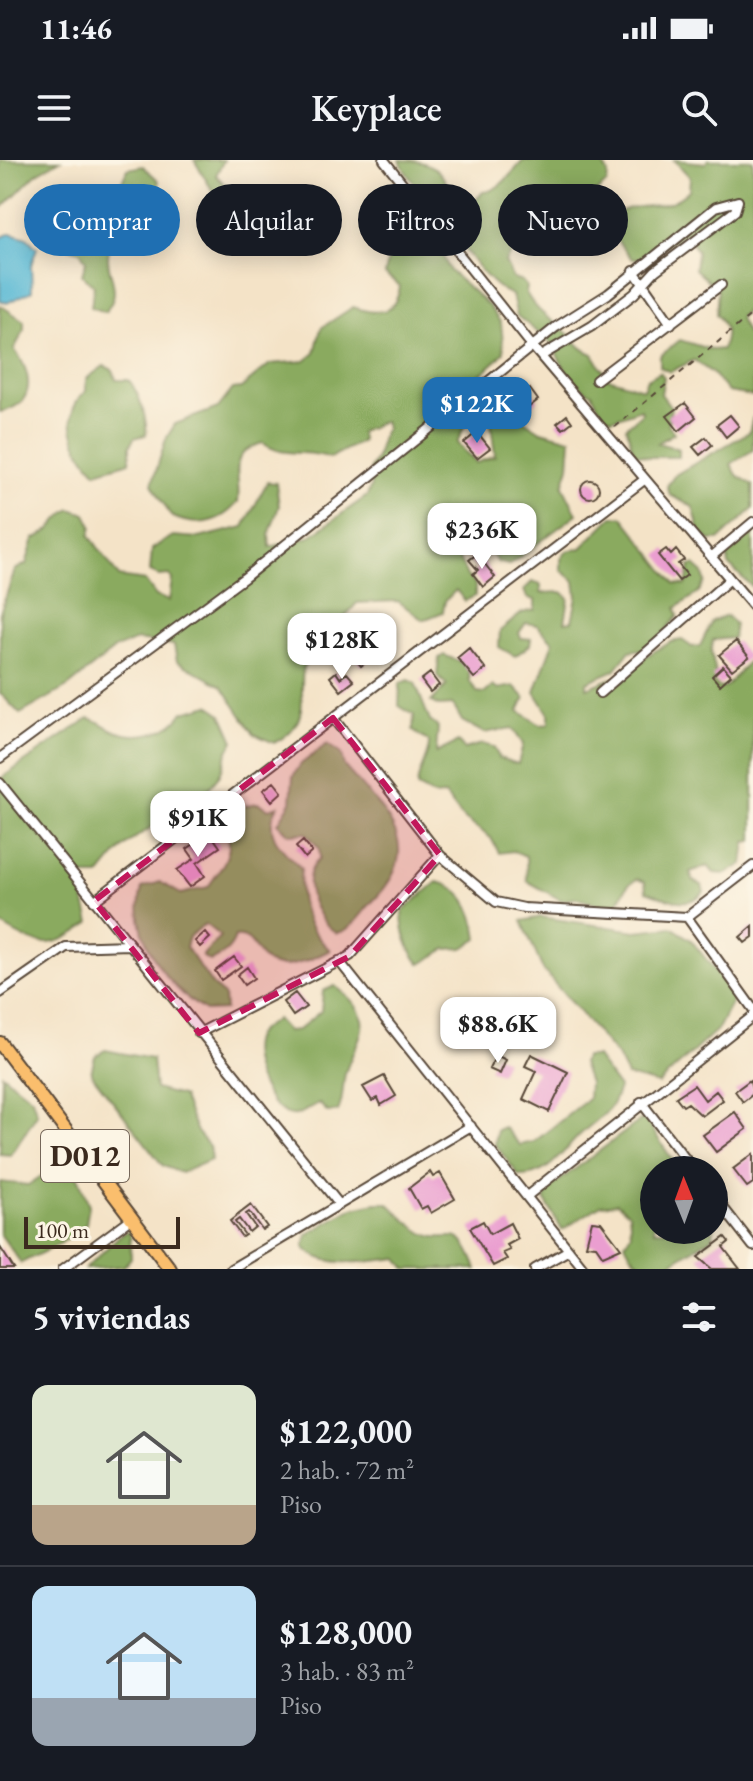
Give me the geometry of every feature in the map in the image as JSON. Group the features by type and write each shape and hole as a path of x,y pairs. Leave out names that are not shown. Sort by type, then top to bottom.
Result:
{"main road":[{"name":"D012","path":"2,1050 170,1269"}],"street":[{"path":"384,160 533,347 753,606"},
{"path":"0,758 244,578 556,327 579,315 716,207 738,201 735,211 592,326 541,356"},
{"path":"634,271 671,324"},
{"path":"596,380 721,285"},
{"path":"94,901 644,480"},
{"path":"711,557 753,522"},
{"path":"600,693 730,579"},
{"path":"333,718 440,855 496,902 510,907 687,917 753,866"},
{"path":"0,783 339,1204"},
{"path":"199,1033 350,956 440,855"},
{"path":"687,917 753,1009"},
{"path":"0,993 66,947 129,945"},
{"path":"339,961 584,1269"},
{"path":"527,1196 641,1102 753,1016"},
{"path":"641,1102 683,1156"},
{"path":"231,1269 471,1126"},
{"path":"728,1214 753,1246"},
{"path":"63,1269 132,1218"},
{"path":"535,1269 569,1250"}],"path":[{"path":"606,434 753,313"}],"highlighted area":[{"path":"333,718 440,855 350,956 199,1033 94,901"}],"green space":[{"path":"0,160 60,160 24,184 0,210"},
{"path":"194,160 224,160 216,175 224,184 209,184"},
{"path":"400,160 431,166 447,184 414,184"},
{"path":"524,160 600,160 608,173 607,183 501,184"},
{"path":"674,160 706,163 708,160 753,160 753,316 744,312 739,318 752,345 753,396 728,392 713,374 694,360 670,372 660,367 660,356 680,340 712,350 722,349 725,338 724,326 716,314 718,290 695,269 697,252 687,233 647,258 632,259 628,254 628,209 669,203 679,198 689,190 690,177"},
{"path":"143,166 159,184 119,184 128,169"},
{"path":"498,186 498,256 509,256 505,262 513,279 522,281 535,306 593,354 608,378 643,389 647,379 660,372 664,377 661,394 671,407 668,424 674,433 658,443 679,449 679,457 648,457 634,453 626,427 642,413 641,409 612,419 602,414 592,393 580,386 563,366 555,346 517,316 512,295 480,270 470,256 482,256 482,193"},
{"path":"83,256 108,256 114,296 105,312 91,307 94,286 82,275 86,261"},
{"path":"389,256 443,256 450,271 489,306 501,323 504,352 460,392 448,408 475,404 478,412 464,427 457,443 476,463 495,456 491,423 497,414 508,410 541,431 571,439 569,467 563,486 577,514 509,565 498,562 480,539 467,544 456,553 467,576 475,584 475,596 465,601 456,590 445,601 443,612 423,620 398,601 357,603 333,630 333,650 316,656 303,667 298,720 294,728 274,743 254,734 222,686 177,661 174,645 137,640 116,648 69,686 20,714 0,693 0,613 15,570 26,564 34,539 47,532 71,509 86,514 92,526 90,536 119,577 145,581 156,596 169,601 172,579 169,575 159,576 150,572 152,549 173,536 199,538 244,527 267,482 276,483 279,506 269,535 270,547 309,537 367,496 371,486 370,468 386,428 384,421 360,432 362,441 330,458 279,451 263,443 251,448 243,453 237,467 238,502 224,515 207,522 189,522 171,516 152,484 166,439 175,424 218,408 233,389 241,388 270,364 305,361 315,353 321,328 353,307 378,312 390,307 400,286 385,274"},
{"path":"0,305 24,321 24,331 14,349 25,368 28,386 21,402 0,412"},
{"path":"104,366 113,370 116,380 129,380 133,385 144,414 146,435 134,438 130,446 130,462 96,472 82,454 72,422 73,411 86,391 86,379"},
{"path":"753,417 753,450 731,464 737,475 753,485 753,509 719,540 709,540 700,532 693,507 670,495 667,486 675,475 749,432"},
{"path":"613,516 623,517 675,584 686,585 690,566 694,565 703,573 705,582 698,593 676,608 678,616 651,648 630,651 615,670 587,682 587,688 612,678 624,681 634,663 671,642 682,640 692,647 700,646 712,621 726,616 735,624 733,638 713,640 711,651 716,676 713,682 720,688 726,687 753,656 753,841 746,842 743,864 726,874 714,873 708,866 690,872 693,881 702,885 704,892 691,900 676,901 646,891 645,882 637,879 628,885 617,904 607,907 577,898 561,900 527,881 526,856 513,851 499,853 491,838 462,817 445,795 434,796 417,787 429,742 413,731 414,715 399,706 400,683 409,680 415,683 430,721 438,727 436,753 458,742 464,749 482,744 494,747 499,758 518,764 523,744 512,728 484,733 462,721 453,705 439,706 431,702 447,685 437,676 439,658 444,655 468,665 470,682 477,692 485,693 493,686 497,689 514,686 525,698 519,711 540,725 549,724 549,714 535,692 553,642 537,625 526,623 519,633 521,638 531,639 530,645 515,656 499,647 500,631 522,613 535,610 535,600 527,598 524,590 532,582 541,585 541,593 562,592 569,598 565,622 572,621 577,597 575,581 561,570 561,559 567,551 581,548"},
{"path":"753,533 753,588 729,565 727,556"},
{"path":"209,705 222,714 234,741 219,775 195,800 124,847 99,876 82,876 80,882 90,923 65,938 45,943 25,938 0,924 0,779 89,718 122,733 142,735 170,725 183,712"},
{"path":"327,744 341,754 344,766 386,815 399,846 398,863 389,881 352,925 337,933 322,919 311,898 309,876 320,858 319,848 306,833 289,834 278,823 291,802 293,776 301,764"},
{"path":"258,803 269,809 278,806 273,816 273,833 281,848 301,868 305,913 314,932 330,950 300,963 275,965 263,959 246,939 235,937 225,952 209,961 202,956 220,936 205,924 189,937 186,947 213,986 224,995 225,1010 205,1011 177,988 154,958 141,924 139,906 142,888 160,882 181,894 208,887 228,852 228,812"},
{"path":"437,882 462,896 471,911 478,939 463,948 446,949 421,964 406,939 403,911"},
{"path":"541,917 636,931 672,927 691,940 735,996 718,1029 658,1084 627,1076 617,1056 543,970 522,921"},
{"path":"335,986 358,1009 362,1019 360,1038 345,1074 340,1107 338,1111 327,1112 319,1103 296,1115 286,1114 268,1097 256,1071 253,1045 256,1035 276,1019 287,1031 298,1030 321,1011 323,991"},
{"path":"105,1050 152,1059 155,1089 182,1096 197,1132 209,1146 211,1160 181,1173 163,1166 91,1073 95,1056"},
{"path":"585,1057 596,1057 619,1088 612,1104 556,1161 540,1172 519,1176 495,1144 497,1130 504,1127 520,1145 534,1142 588,1099 589,1083 582,1063"},
{"path":"2,1074 32,1098 37,1114 11,1155 0,1154"},
{"path":"641,1120 646,1120 670,1156 640,1156 640,1244 701,1244 661,1269 643,1265 625,1243 631,1233 629,1213 617,1203 601,1205 562,1230 545,1200 548,1189"},
{"path":"52,1169 63,1169 78,1177 89,1205 86,1224 60,1244 21,1263 0,1234 0,1182 28,1185"},
{"path":"388,1203 430,1236 458,1238 464,1243 477,1269 406,1269 398,1258 333,1261 322,1259 304,1247 308,1234 353,1208"},
{"path":"130,1230 131,1258 124,1266 85,1269 119,1236"}],"water":[{"path":"11,233 24,237 24,256 34,256 31,265 32,291 7,303 0,300 0,238"}],"building":[{"path":"530,389 538,400 529,407 520,396"},
{"path":"685,403 696,417 679,431 667,416"},
{"path":"567,415 572,422 563,429 557,423"},
{"path":"730,415 739,426 726,437 717,425"},
{"path":"477,432 490,448 477,458 464,443"},
{"path":"706,437 712,445 700,455 693,447"},
{"path":"586,480 594,480 599,489 597,496 586,498 581,493 581,485"},
{"path":"666,549 671,555 676,550 684,560 678,564 687,575 679,581 658,555"},
{"path":"477,554 495,577 483,587 473,574 478,570 469,560"},
{"path":"370,621 376,628 359,641 354,634"},
{"path":"365,639 376,654 361,666 349,651"},
{"path":"736,641 749,657 732,670 719,655"},
{"path":"469,648 486,669 474,678 457,658"},
{"path":"723,666 731,675 720,685 712,676"},
{"path":"336,672 340,678 347,673 354,681 341,691 330,677"},
{"path":"430,673 439,685 430,692 421,680"},
{"path":"274,782 282,792 272,801 263,790"},
{"path":"210,833 220,847 197,863 205,876 190,887 177,870 194,859 187,849"},
{"path":"303,841 312,852 305,858 296,847"},
{"path":"753,926 753,937 745,943 740,937"},
{"path":"205,932 210,938 200,947 195,941"},
{"path":"234,957 241,966 221,980 215,971"},
{"path":"247,967 254,978 244,985 237,975"},
{"path":"295,993 306,1007 293,1016 283,1002"},
{"path":"531,1054 568,1072 549,1112 523,1099 536,1071 525,1066"},
{"path":"496,1055 506,1060 500,1074 489,1069"},
{"path":"384,1076 396,1096 381,1105 378,1098 372,1101 363,1087"},
{"path":"750,1080 753,1094 743,1102 735,1091"},
{"path":"694,1085 705,1100 716,1091 723,1100 702,1116 688,1103 683,1106 676,1097"},
{"path":"735,1112 747,1129 716,1152 703,1135"},
{"path":"753,1154 753,1183 747,1187 733,1169"},
{"path":"430,1172 433,1177 440,1173 455,1199 431,1213 427,1206 421,1209 409,1188"},
{"path":"251,1205 267,1227 262,1230 249,1212 246,1214 255,1227 249,1232 239,1219 235,1222 245,1235 242,1237 230,1221"},
{"path":"483,1221 490,1234 510,1223 518,1239 507,1245 510,1250 503,1253 507,1259 493,1266 470,1228"},
{"path":"592,1221 601,1222 621,1248 603,1256 596,1246 586,1245"},
{"path":"716,1244 727,1244 723,1247 740,1269 712,1269 698,1257"},
{"path":"0,1247 14,1269 0,1269"}]}
